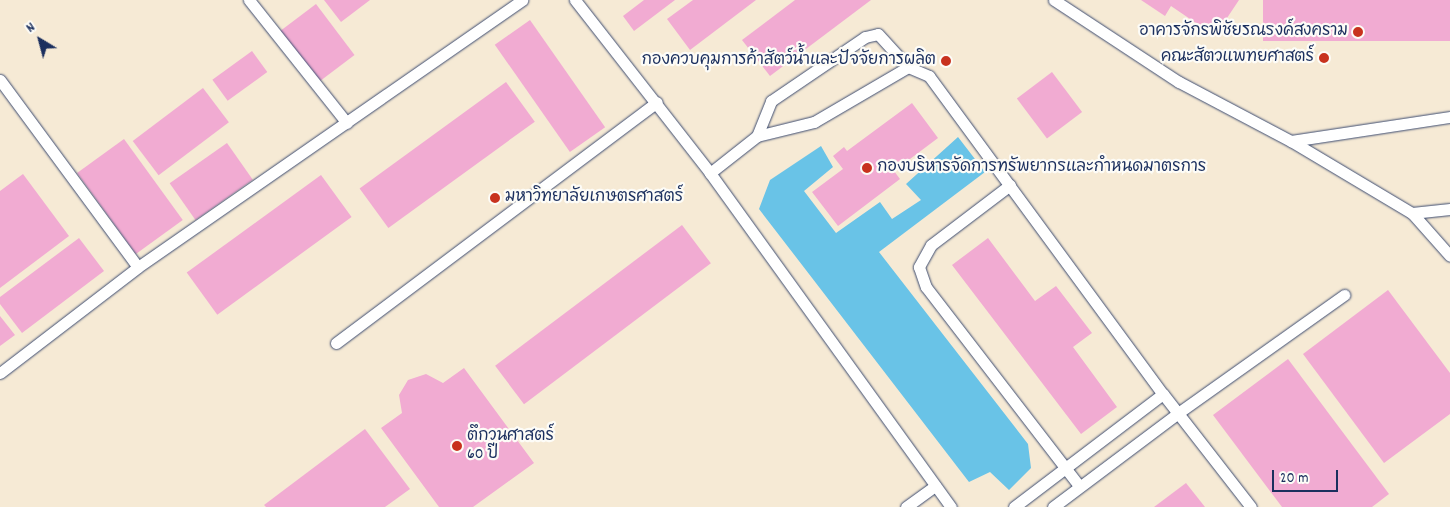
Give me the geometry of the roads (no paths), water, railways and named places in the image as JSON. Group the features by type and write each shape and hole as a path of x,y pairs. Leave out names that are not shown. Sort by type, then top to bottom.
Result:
{"lane":[{"path":"249,0 347,123"},
{"path":"0,373 138,267 522,0"},
{"path":"575,0 657,102 710,173 951,507"},
{"path":"1054,0 1179,82 1291,141 1412,213 1450,256"},
{"path":"757,136 772,100 865,37 878,34 908,67 929,76 1163,394 1251,507"},
{"path":"710,173 757,136 814,122 908,67"},
{"path":"0,80 138,267"},
{"path":"336,343 657,102"},
{"path":"1291,141 1450,117"},
{"path":"1010,185 931,246 919,267 926,287 1064,469 1079,486"},
{"path":"1412,213 1450,209"},
{"path":"1053,507 1178,413 1344,295"},
{"path":"1014,507 1163,394"},
{"path":"906,507 935,486"}],"water":[{"path":"958,137 985,172 879,252 1028,444 1031,468 1009,490 990,472 969,482 759,209 770,180 821,146 833,167 804,191 836,233 880,202 892,219 921,200 906,184"}],"place":[{"name":"อาคารจักรพิชัยรณรงค์สงคราม","path":"1358,32"},
{"name":"คณะสัตวแพทยศาสตร์","path":"1324,58"},
{"name":"กองควบคุมการค้าสัตว์น้ำและปัจจัยการผลิต","path":"946,61"},
{"name":"กองบริหารจัดการทรัพยากรและกำหนดมาตรการ","path":"867,168"},
{"name":"มหาวิทยาลัยเกษตรศาสตร์","path":"495,198"},
{"name":"ตึกวนศาสตร์ 60 ปี","path":"457,446"}]}
